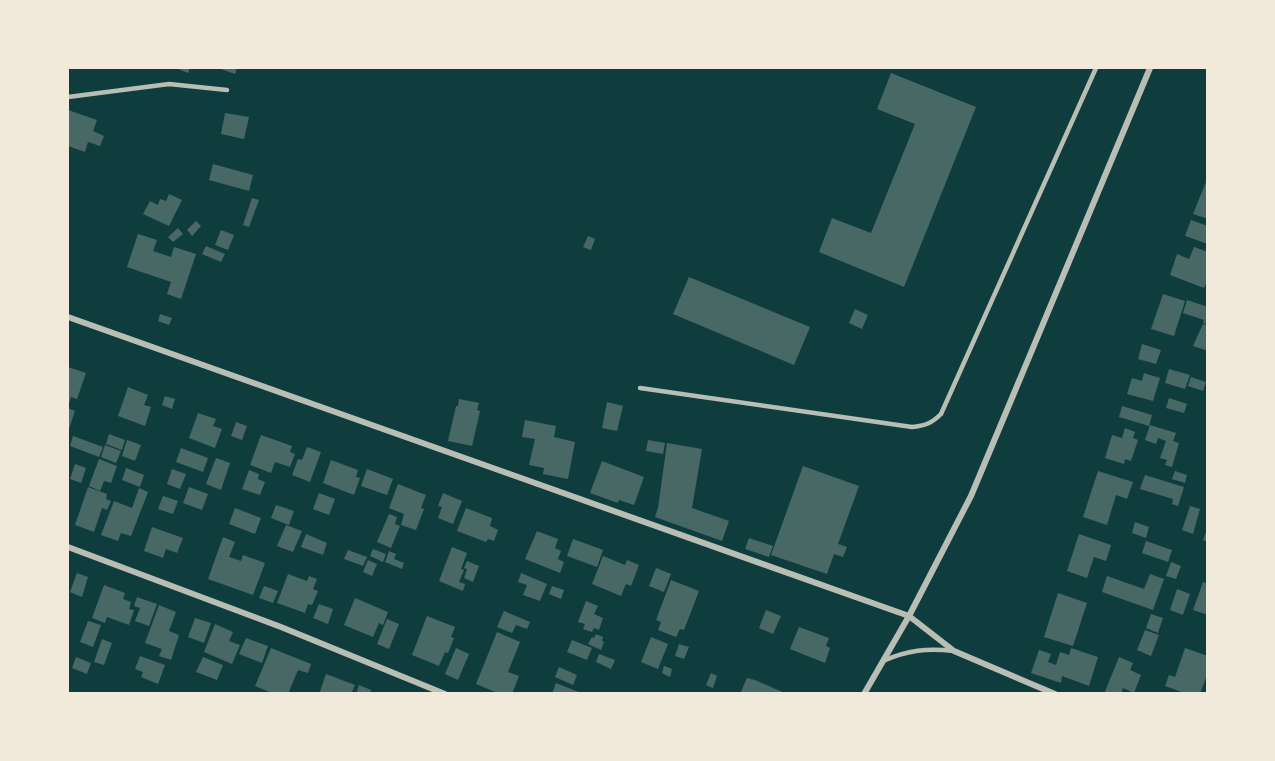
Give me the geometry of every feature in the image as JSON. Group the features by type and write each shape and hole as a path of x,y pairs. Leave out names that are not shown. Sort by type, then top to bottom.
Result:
{"street":[{"path":"864,693 909,616 970,496 1150,68"},
{"path":"68,317 909,616 954,651 1055,693"},
{"path":"68,547 281,627 445,693"}],"lane":[{"path":"640,388 912,427 932,423 941,414 1096,68"},
{"path":"68,96 169,84 227,90"},
{"path":"883,661 919,649 934,648 954,651"}],"building":[{"path":"179,68 190,68 188,73"},
{"path":"218,68 237,68 235,74"},
{"path":"891,73 976,107 904,287 819,252 832,218 871,233 915,124 877,109"},
{"path":"68,110 97,120 93,131 104,136 100,146 88,142 85,152 68,146"},
{"path":"225,113 249,117 244,139 221,134"},
{"path":"213,164 253,175 249,191 209,180"},
{"path":"1208,177 1208,219 1193,214"},
{"path":"169,194 182,200 169,226 143,214 150,201 158,205 160,199 166,201"},
{"path":"252,198 259,200 249,227 243,225"},
{"path":"1191,220 1208,226 1208,244 1185,236"},
{"path":"196,221 201,226 192,236 187,230"},
{"path":"178,228 183,234 173,242 168,237"},
{"path":"221,230 234,235 228,250 215,245"},
{"path":"138,234 157,240 153,251 171,257 174,247 196,254 181,299 167,294 171,282 127,267"},
{"path":"588,236 595,239 591,250 583,247"},
{"path":"206,246 225,254 221,262 202,254"},
{"path":"1194,247 1208,252 1208,279 1204,288 1170,275 1177,254 1189,259"},
{"path":"689,277 810,327 794,365 673,314"},
{"path":"1163,294 1185,301 1174,336 1151,329"},
{"path":"1187,300 1208,307 1208,324 1203,323 1204,320 1183,313"},
{"path":"855,309 868,315 862,329 849,323"},
{"path":"160,314 172,318 169,325 158,321"},
{"path":"1203,324 1208,325 1208,351 1193,346"},
{"path":"1142,344 1161,350 1156,364 1138,359"},
{"path":"68,367 86,373 77,399 71,397 68,406"},
{"path":"1169,369 1190,375 1185,389 1165,383"},
{"path":"1144,373 1160,378 1153,401 1127,394 1132,378 1142,381"},
{"path":"1191,377 1206,382 1203,391 1188,386"},
{"path":"128,387 148,395 144,405 151,407 145,426 118,416"},
{"path":"165,396 175,399 172,409 162,405"},
{"path":"1169,398 1187,404 1184,413 1166,408"},
{"path":"459,399 479,403 477,410 480,411 472,446 448,441"},
{"path":"607,402 623,406 617,431 602,428"},
{"path":"1122,406 1152,415 1149,426 1119,417"},
{"path":"68,408 75,411 68,432"},
{"path":"198,413 216,419 213,426 222,429 215,448 189,438"},
{"path":"525,420 556,426 554,437 575,442 568,479 543,474 544,468 529,465 535,439 522,437"},
{"path":"236,422 247,426 242,440 231,436"},
{"path":"1150,425 1176,433 1173,441 1179,443 1172,467 1165,465 1167,460 1160,458 1166,441 1158,438 1156,444 1145,440"},
{"path":"1125,428 1135,432 1133,438 1138,440 1131,461 1125,459 1124,464 1105,458 1112,435 1122,438"},
{"path":"109,434 125,440 122,450 106,444"},
{"path":"261,435 292,446 290,452 295,454 290,467 275,462 271,473 250,465"},
{"path":"73,436 103,447 99,457 70,446"},
{"path":"127,440 141,445 135,461 122,456"},
{"path":"648,440 665,443 663,454 646,451"},
{"path":"667,443 702,449 692,508 729,521 722,541 655,517"},
{"path":"105,445 121,451 116,463 101,457"},
{"path":"307,447 321,452 310,482 292,475 298,459 302,460"},
{"path":"181,448 208,458 203,472 176,462"},
{"path":"216,458 230,463 221,490 206,484"},
{"path":"99,459 117,466 111,483 104,481 100,491 89,486"},
{"path":"331,460 358,470 356,477 360,478 354,495 323,483"},
{"path":"602,461 644,477 634,505 619,500 618,503 590,493"},
{"path":"75,464 86,468 81,483 70,479"},
{"path":"803,466 859,486 838,544 847,547 843,557 834,554 827,574 771,555"},
{"path":"126,468 144,475 140,487 122,480"},
{"path":"172,469 186,474 180,489 167,484"},
{"path":"367,469 393,479 387,495 361,486"},
{"path":"249,470 259,474 258,479 265,482 260,495 242,489"},
{"path":"1098,471 1133,482 1127,499 1116,495 1107,525 1083,517"},
{"path":"1175,471 1187,475 1185,483 1172,479"},
{"path":"1145,475 1184,487 1178,506 1172,504 1173,499 1140,489"},
{"path":"398,484 426,495 421,508 424,509 416,530 401,525 404,514 389,508"},
{"path":"88,487 107,494 106,499 111,501 107,510 102,508 94,532 75,525"},
{"path":"189,487 208,494 202,510 183,503"},
{"path":"139,488 148,492 131,536 121,533 118,541 101,535 114,501 132,508"},
{"path":"319,493 335,499 329,515 313,509"},
{"path":"443,493 462,501 453,524 438,518 442,507 438,506"},
{"path":"163,496 178,501 173,514 158,509"},
{"path":"276,505 294,511 289,525 271,518"},
{"path":"1190,506 1200,509 1193,534 1182,530"},
{"path":"235,508 261,518 255,534 229,524"},
{"path":"466,508 492,518 490,526 498,530 494,541 488,539 486,542 457,531"},
{"path":"389,514 397,517 395,524 400,526 391,548 377,542"},
{"path":"1135,522 1149,527 1146,538 1132,533"},
{"path":"286,525 302,531 293,552 277,546"},
{"path":"152,527 183,538 177,553 166,549 163,558 144,551"},
{"path":"1208,527 1208,542 1203,540"},
{"path":"537,531 558,539 555,548 561,551 558,559 564,562 560,573 525,559"},
{"path":"306,534 327,543 323,555 301,547"},
{"path":"1079,534 1111,545 1106,561 1094,557 1087,578 1067,571"},
{"path":"223,537 235,542 229,557 241,561 243,555 265,563 253,595 208,579"},
{"path":"749,538 773,546 769,557 745,549"},
{"path":"573,539 603,550 597,567 567,556"},
{"path":"1146,541 1172,550 1168,562 1142,553"},
{"path":"452,547 467,553 459,582 465,584 463,591 439,581"},
{"path":"373,549 386,554 383,562 370,556"},
{"path":"348,550 367,557 363,566 344,559"},
{"path":"389,551 396,554 394,559 404,563 402,569 385,562"},
{"path":"603,556 625,565 627,560 639,565 631,586 626,584 621,596 592,584"},
{"path":"368,560 377,564 372,576 363,572"},
{"path":"467,561 479,566 473,582 464,578"},
{"path":"1171,562 1181,566 1176,579 1166,576"},
{"path":"656,568 671,574 664,592 649,586"},
{"path":"77,573 88,577 82,597 70,592"},
{"path":"521,573 547,584 540,601 523,595 527,585 518,582"},
{"path":"288,574 307,581 309,576 317,579 313,589 318,591 312,605 308,604 305,613 277,603"},
{"path":"1150,574 1164,579 1153,610 1102,592 1107,576 1144,589"},
{"path":"671,580 699,591 684,630 680,629 676,637 658,630 661,622 656,620"},
{"path":"1203,582 1208,584 1208,615 1193,610"},
{"path":"104,585 125,593 123,599 131,602 129,609 134,610 129,625 107,617 105,623 92,618"},
{"path":"264,586 278,591 273,603 259,598"},
{"path":"552,586 564,590 561,599 549,594"},
{"path":"1177,589 1190,594 1183,615 1170,610"},
{"path":"1058,593 1087,603 1073,646 1044,637"},
{"path":"137,597 157,604 149,626 135,621 140,608 134,606"},
{"path":"355,598 388,612 383,625 379,623 373,637 344,625"},
{"path":"586,601 598,606 594,614 603,618 599,630 594,628 592,632 583,629 585,624 578,622"},
{"path":"319,604 333,609 328,624 313,618"},
{"path":"159,605 176,612 169,631 179,635 171,660 159,656 162,649 145,643"},
{"path":"766,610 781,616 773,634 759,628"},
{"path":"504,611 530,622 527,629 516,625 512,633 497,627"},
{"path":"1151,614 1163,618 1158,633 1146,628"},
{"path":"427,616 455,627 451,637 454,638 448,653 445,652 439,666 412,655"},
{"path":"195,618 211,623 204,643 188,637"},
{"path":"387,619 399,624 389,649 377,644"},
{"path":"88,621 101,625 93,647 80,642"},
{"path":"215,624 233,632 229,641 240,645 232,664 204,652"},
{"path":"799,627 829,638 826,646 830,648 825,663 790,649"},
{"path":"1145,630 1159,635 1151,656 1137,650"},
{"path":"497,632 520,642 508,672 519,676 512,694 500,694 476,684"},
{"path":"596,634 603,637 601,650 588,644"},
{"path":"651,637 668,644 658,669 641,662"},
{"path":"246,638 268,646 262,663 239,654"},
{"path":"102,639 112,643 104,665 94,662"},
{"path":"572,640 592,648 587,660 567,652"},
{"path":"679,644 689,647 684,659 675,656"},
{"path":"271,648 311,664 308,673 298,670 288,694 274,694 255,686"},
{"path":"456,648 469,654 458,680 445,674"},
{"path":"1071,648 1098,657 1089,686 1062,676 1061,683 1031,673 1039,650 1051,654 1048,662 1056,665 1060,652 1069,655"},
{"path":"1185,648 1208,656 1208,672 1200,694 1187,694 1165,686 1169,675 1175,677"},
{"path":"599,654 615,660 611,669 596,662"},
{"path":"140,656 165,665 158,684 141,677 143,672 135,669"},
{"path":"76,657 91,663 87,674 72,668"},
{"path":"203,657 223,665 217,680 196,672"},
{"path":"1119,657 1133,663 1130,670 1141,675 1134,693 1123,688 1121,694 1104,694"},
{"path":"664,666 672,669 670,677 662,673"},
{"path":"559,667 577,675 573,685 555,677"},
{"path":"711,673 717,676 713,688 706,685"},
{"path":"326,674 355,685 351,694 319,694"},
{"path":"747,678 755,680 787,694 740,694"},
{"path":"556,683 581,693 581,694 552,694"},
{"path":"359,685 371,690 370,694 356,694"}]}
